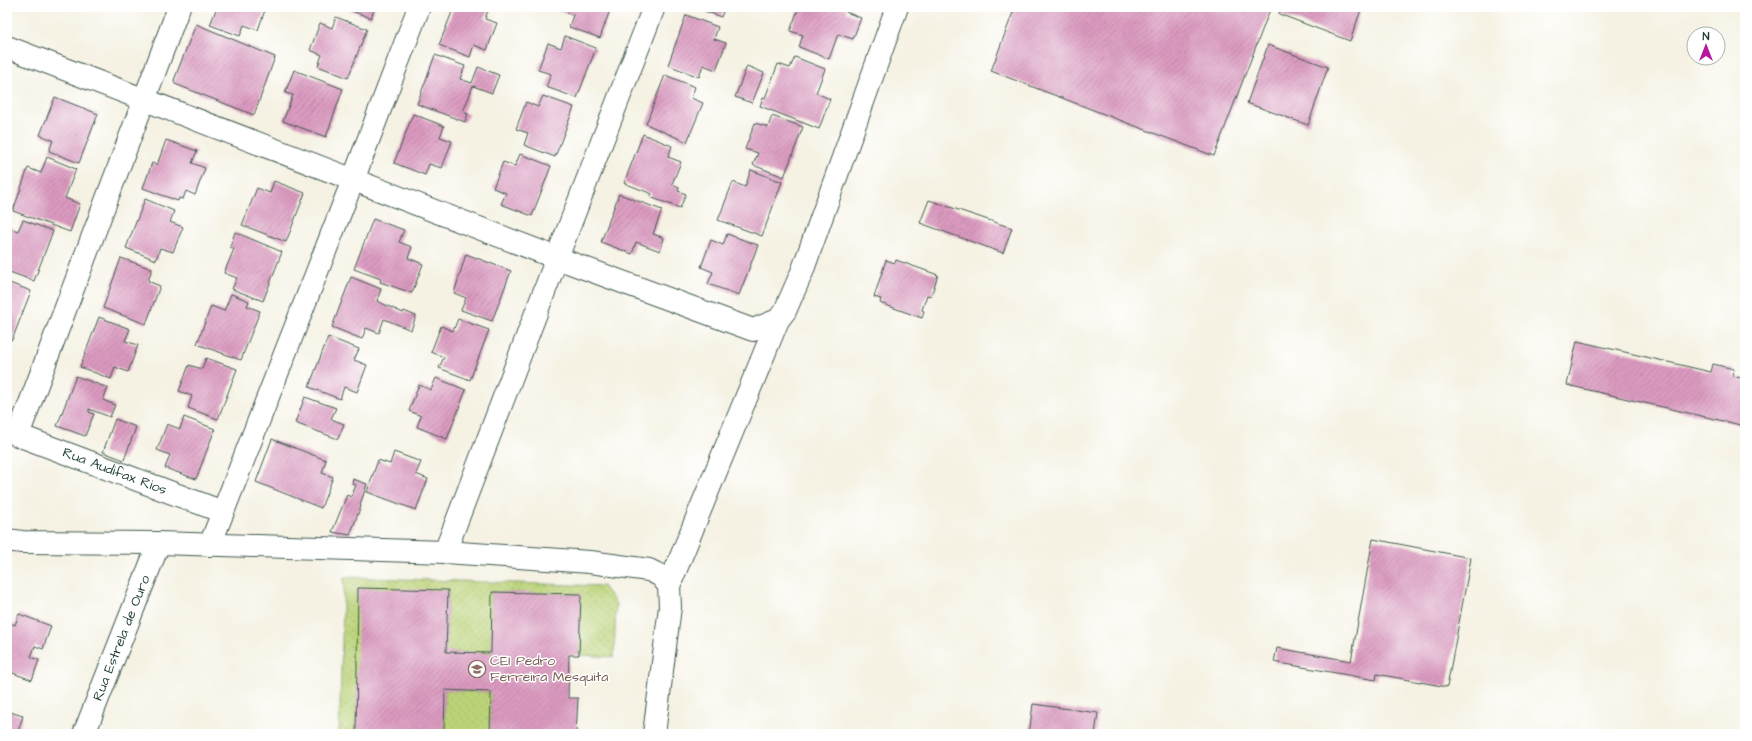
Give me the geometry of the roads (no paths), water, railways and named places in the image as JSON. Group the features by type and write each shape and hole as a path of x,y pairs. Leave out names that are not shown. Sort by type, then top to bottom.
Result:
{"street":[{"path":"12,433 145,100 179,7"},
{"path":"210,545 419,7"},
{"path":"445,552 556,258 654,7"},
{"path":"654,734 670,606 669,586 778,320 785,311 802,272 897,7"},
{"path":"7,47 556,258 753,330 778,320"},
{"name":"Rua Audifax Rios","path":"12,433 223,512"},
{"path":"7,540 22,542 159,543 445,552 590,562 649,570 661,576 669,586"},
{"name":"Rua Estrela de Ouro","path":"84,734 159,543"}],"place":[{"name":"CEI Pedro Ferreira Mesquita","path":"477,669"}]}
